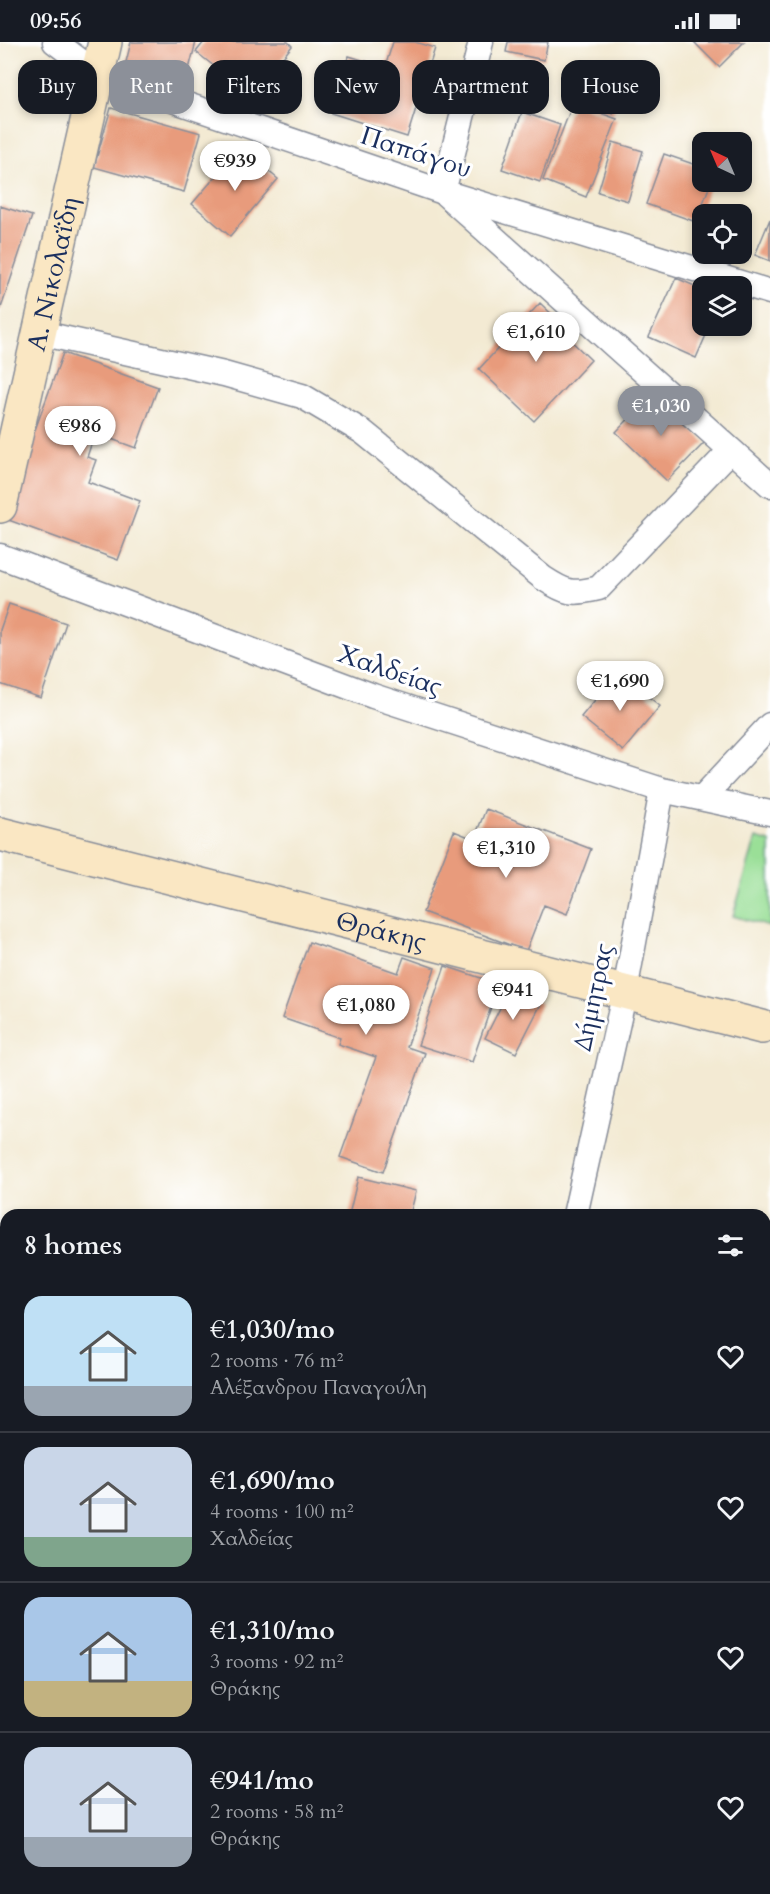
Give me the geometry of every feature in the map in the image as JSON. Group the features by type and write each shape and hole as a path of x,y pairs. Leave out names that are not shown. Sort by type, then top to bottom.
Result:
{"street":[{"name":"Παπάγου","path":"55,42 99,75 443,192 770,291"},
{"name":"Α. Νικολαΐδη","path":"0,506 105,42"},
{"path":"481,42 443,192 770,486"},
{"path":"40,333 224,374 302,396 363,432 543,578 559,589 578,594 600,588 731,450"},
{"name":"Χαλδείας","path":"0,556 373,696 662,790 770,813"},
{"path":"702,798 770,724"},
{"name":"Δήμητρας","path":"575,1209 625,991 662,790"},
{"name":"Θράκης","path":"0,834 762,1027"}],"green space":[{"path":"756,838 770,842 770,927 733,916"}],"building":[{"path":"131,42 196,42 191,60 126,60"},
{"path":"204,42 288,42 292,46 281,60 206,60 196,52"},
{"path":"393,42 415,42 435,48 431,60 412,60 412,114 414,114 407,137 334,114 400,114 400,60 387,60"},
{"path":"508,42 548,42 544,60 506,52"},
{"path":"694,42 744,42 719,67"},
{"path":"349,56 362,60 348,60"},
{"path":"109,114 133,114 201,133 184,192 94,167"},
{"path":"521,114 560,125 540,182 502,169"},
{"path":"569,114 603,114 617,119 586,197 543,180"},
{"path":"613,142 643,151 628,201 598,192"},
{"path":"240,148 278,179 230,236 192,204"},
{"path":"664,154 692,164 692,192 707,192 703,204 692,204 692,221 646,204"},
{"path":"0,206 32,216 0,311"},
{"path":"770,219 770,261 755,255"},
{"path":"676,278 692,285 692,336 706,336 696,358 649,337"},
{"path":"540,303 565,327 561,331 591,360 534,421 479,369"},
{"path":"63,353 158,387 136,448 95,433 87,457 96,460 88,482 140,501 118,560 3,518"},
{"path":"654,393 705,442 667,481 616,432"},
{"path":"9,604 66,623 41,698 0,684 0,630"},
{"path":"618,672 660,706 623,751 581,717"},
{"path":"486,809 591,849 567,914 544,905 526,951 423,912 454,831 474,839"},
{"path":"309,942 398,973 404,957 435,968 407,1047 425,1053 383,1172 340,1157 376,1057 338,1044 340,1038 282,1018"},
{"path":"445,966 499,984 472,1062 418,1045"},
{"path":"510,988 541,1004 516,1053 485,1038"},
{"path":"358,1177 416,1191 412,1209 350,1209"}]}
